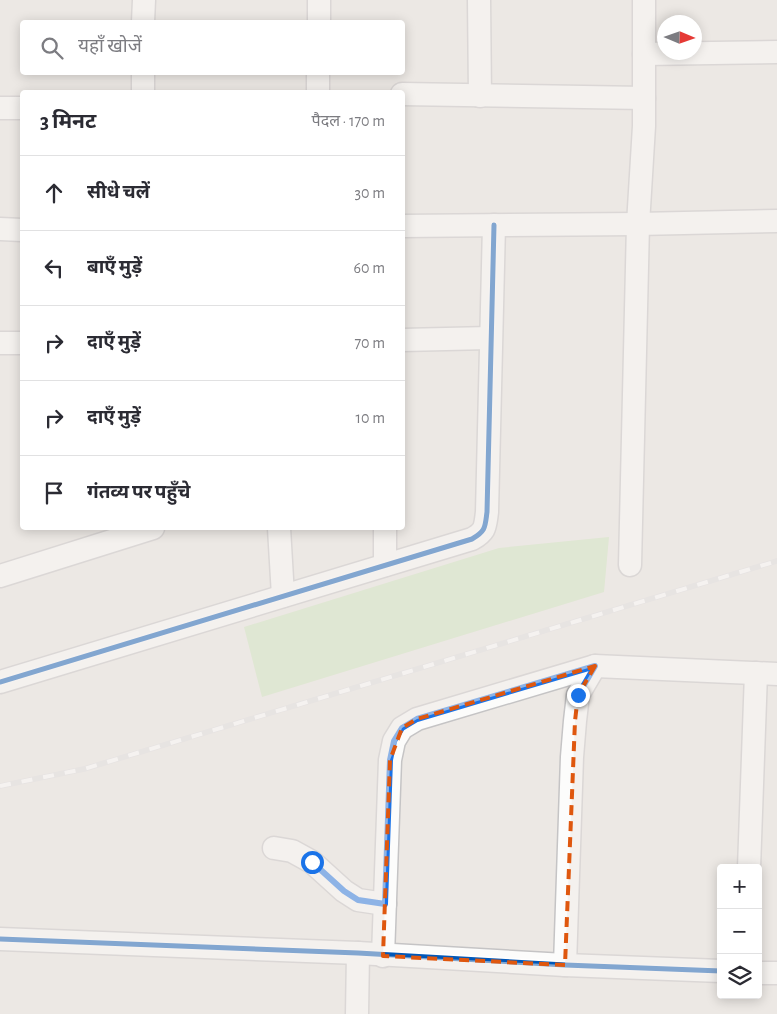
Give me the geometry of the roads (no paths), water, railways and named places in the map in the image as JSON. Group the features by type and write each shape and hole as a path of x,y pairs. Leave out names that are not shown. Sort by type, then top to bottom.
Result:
{"street":[{"path":"144,0 144,20"},
{"path":"319,0 319,20"},
{"path":"480,0 480,96"},
{"path":"630,565 638,224 644,126 644,0"},
{"path":"644,54 777,52"},
{"path":"143,75 143,90"},
{"path":"318,75 318,90"},
{"path":"405,94 644,98"},
{"path":"0,108 20,108"},
{"path":"405,226 777,221"},
{"path":"0,682 472,539 481,534 487,512 494,225"},
{"path":"0,229 20,230"},
{"path":"405,340 490,338"},
{"path":"0,343 20,343"},
{"path":"0,576 96,536 140,530"},
{"path":"279,530 283,596"},
{"path":"384,530 385,565"},
{"path":"565,965 572,757 575,721 578,695 595,666"},
{"path":"383,956 390,760 394,741 402,728 417,719 595,666 766,673 749,864"},
{"path":"274,848 292,851 312,862 344,891 358,900 385,904"},
{"path":"0,939 358,953 383,956 717,971"},
{"path":"357,1014 358,953"},
{"path":"762,973 777,974"}],"railway":[{"path":"0,786 84,769 777,561"}]}
